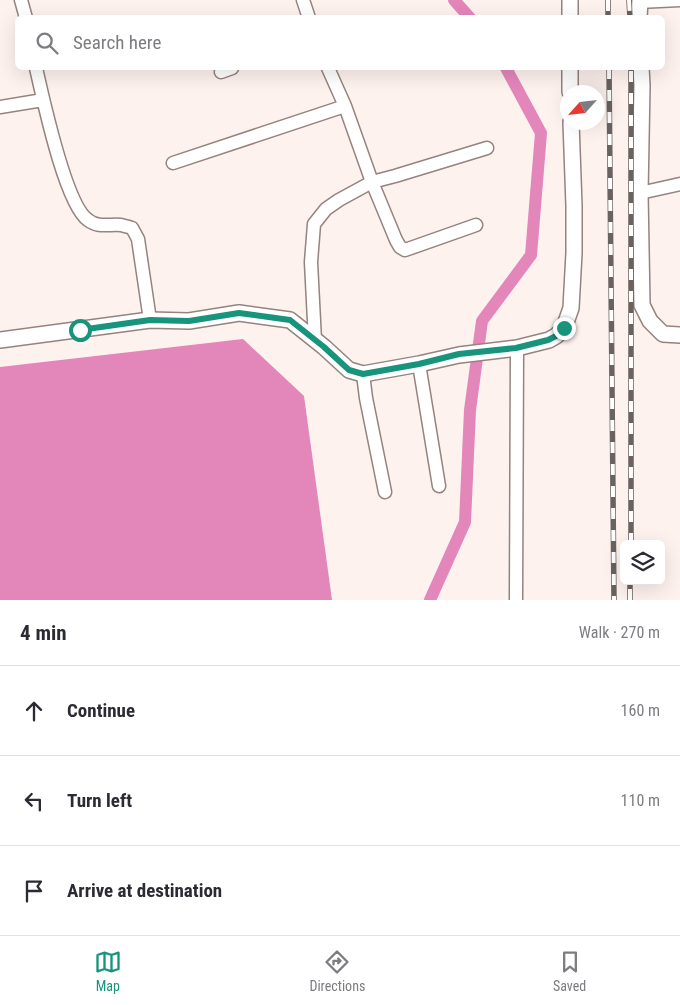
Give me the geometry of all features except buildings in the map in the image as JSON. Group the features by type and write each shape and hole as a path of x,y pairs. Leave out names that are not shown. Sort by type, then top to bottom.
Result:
{"street":[{"path":"21,0 25,15"},
{"path":"303,0 308,15"},
{"path":"570,0 570,15"},
{"path":"639,7 680,0"},
{"path":"36,70 64,175 74,201 86,219 96,225 123,225 132,228 138,239 150,320"},
{"path":"329,70 345,106 372,182 400,247 405,250 476,225"},
{"path":"570,70 570,85"},
{"path":"641,70 640,193 642,305 650,321 663,334 680,335"},
{"path":"0,107 43,100"},
{"path":"172,163 345,106"},
{"path":"0,340 150,320 189,321 239,313 290,320 349,370 363,374 419,364 459,354 511,348 548,340 556,336 564,328 571,308 574,253 571,130"},
{"path":"315,341 311,262 314,224 326,209 372,182 487,148"},
{"path":"640,193 680,184"},
{"path":"511,348 516,600"},
{"path":"419,364 439,486"},
{"path":"363,374 385,492"}],"shaded area":[{"path":"243,339 304,396 332,600 0,600 0,367"}],"waterway":[{"path":"454,0 467,15"},
{"path":"430,600 465,522 470,410 482,321 531,255 541,133 507,70"}],"railway":[{"path":"608,0 608,15"},
{"path":"629,0 630,15"},
{"path":"609,70 614,600"},
{"path":"631,70 631,540"},
{"path":"630,585 630,600"}],"route":[{"path":"80,330 150,320 189,321 239,313 290,320 349,370 363,374 419,364 459,354 516,348 548,340 556,336 564,328"}]}
